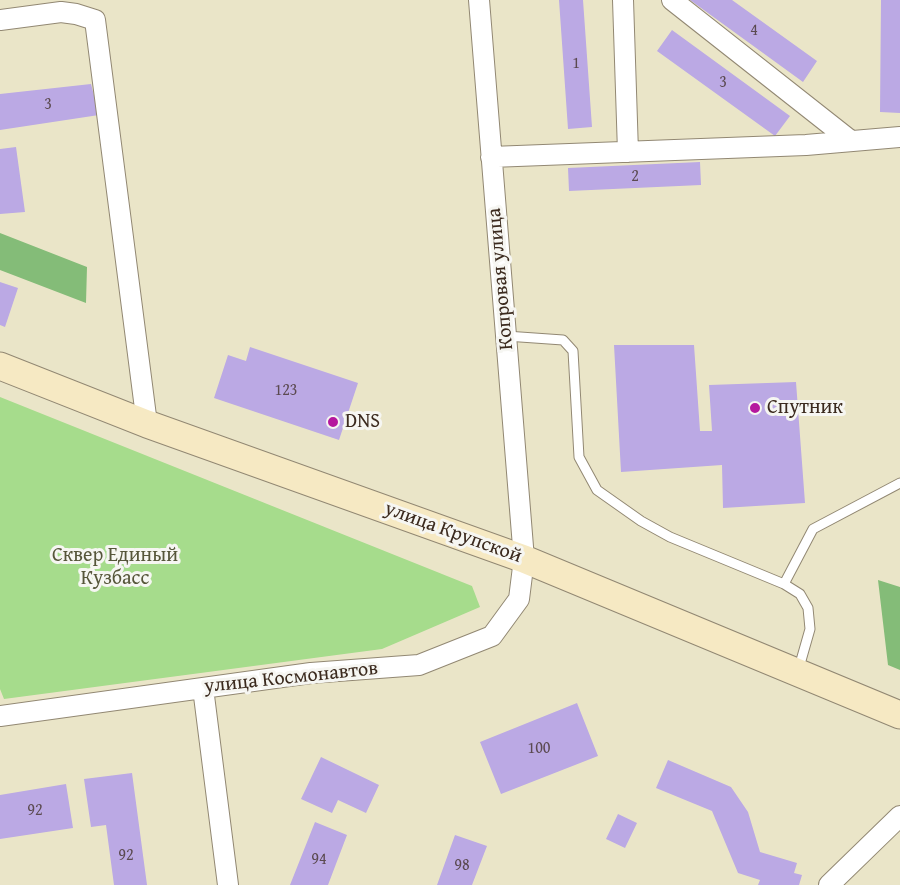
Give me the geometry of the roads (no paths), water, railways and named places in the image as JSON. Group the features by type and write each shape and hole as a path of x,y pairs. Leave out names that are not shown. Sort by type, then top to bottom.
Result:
{"street":[{"name":"Копровая улица","path":"478,0 524,559"},
{"path":"623,0 628,152"},
{"path":"672,0 851,141"},
{"path":"0,20 62,12 95,20 147,424"},
{"path":"491,157 806,145 900,137"},
{"name":"улица Крупской","path":"0,366 147,424 524,559 900,715"},
{"name":"улица Космонавтов","path":"0,716 311,673 418,665 492,636 519,599 524,559"},
{"path":"203,688 228,885"},
{"path":"829,885 900,816"}],"lane":[{"path":"506,336 563,340 573,351 579,457 597,490 641,521 670,537 784,584 800,594 808,609 810,629 798,672"},
{"path":"784,584 813,529 900,483"}],"place":[{"name":"Спутник","path":"755,408"},
{"name":"DNS","path":"333,422"}],"park label":[{"name":"Сквер Единый Кузбасс","path":"115,568"}]}
